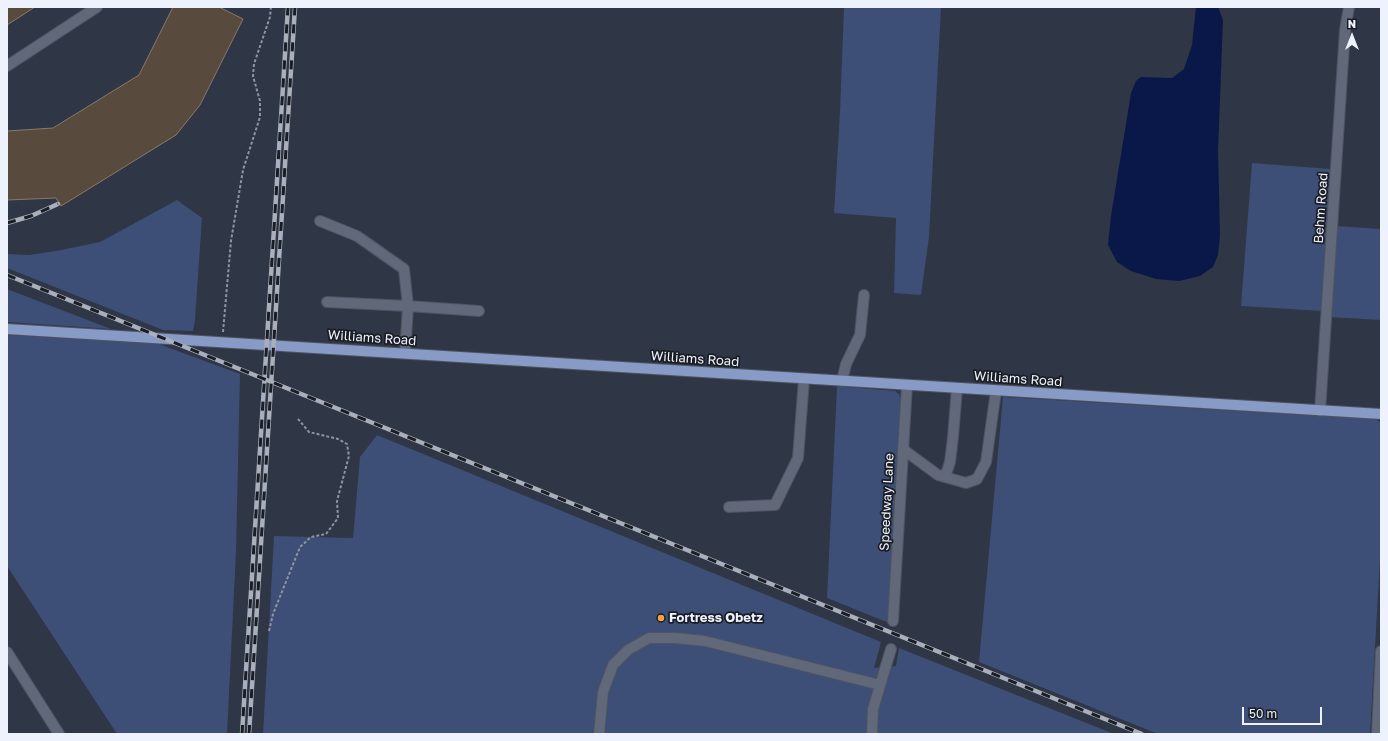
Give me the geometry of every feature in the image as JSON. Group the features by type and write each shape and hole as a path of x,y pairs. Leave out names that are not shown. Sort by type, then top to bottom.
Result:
{"main road":[{"name":"Williams Road","path":"7,329 1381,414"}],"street":[{"path":"7,66 97,7"},
{"name":"Behm Road","path":"1320,411 1345,30 1349,7"},
{"path":"320,221 357,236 404,269 408,306 405,353"},
{"path":"842,381 846,364 860,335 864,295"},
{"path":"327,302 478,311"},
{"path":"729,507 775,505 798,458 804,379"},
{"name":"Speedway Lane","path":"893,621 907,385"},
{"path":"945,477 950,462 957,388"},
{"path":"904,450 938,475 966,483 977,479 986,462 996,391"},
{"path":"599,734 603,692 613,665 628,650 649,638 675,638 705,641 880,685"},
{"path":"872,734 873,709 891,649"},
{"path":"1377,734 1381,651"},
{"path":"7,652 59,734"}],"path":[{"path":"223,342 231,241 243,170 260,117 260,101 253,76 254,64 270,17 271,7"},
{"path":"269,631 273,614 300,547 311,537 326,534 338,518 337,501 349,456 346,444 338,438 309,432 298,420"}],"shaded area":[{"path":"844,7 941,7 929,237 921,295 894,293 896,218 834,213"},
{"path":"1196,7 1218,7 1223,20 1218,151 1220,235 1218,255 1213,267 1200,276 1179,281 1156,279 1131,271 1117,262 1108,245 1111,216 1131,93 1136,81 1141,77 1172,78 1184,69 1192,45"},
{"path":"1252,163 1331,169 1322,311 1241,306"},
{"path":"177,200 202,218 193,331 163,330 7,268 7,254 29,255 100,242"},
{"path":"1336,226 1381,229 1381,320 1329,317"},
{"path":"7,289 111,329 7,322"},
{"path":"7,335 156,343 240,374 236,552 227,734 117,734 7,566"},
{"path":"837,386 895,391 899,394 901,400 889,623 827,598"},
{"path":"1003,397 1374,419 1381,422 1381,543 1370,734 1158,734 979,662"},
{"path":"377,435 881,642 874,668 896,666 899,648 1114,734 263,734 274,536 353,538 360,457"}],"building":[{"path":"7,7 35,7 7,25"},
{"path":"173,7 219,7 243,19 200,105 176,135 61,206 56,198 7,200 7,131 53,128 139,75"}],"railway":[{"path":"242,734 288,7"},
{"path":"249,734 295,7"},
{"path":"7,223 31,216 58,204"},
{"path":"7,275 1142,734"}],"place":[{"name":"Fortress Obetz","path":"661,618"}]}
